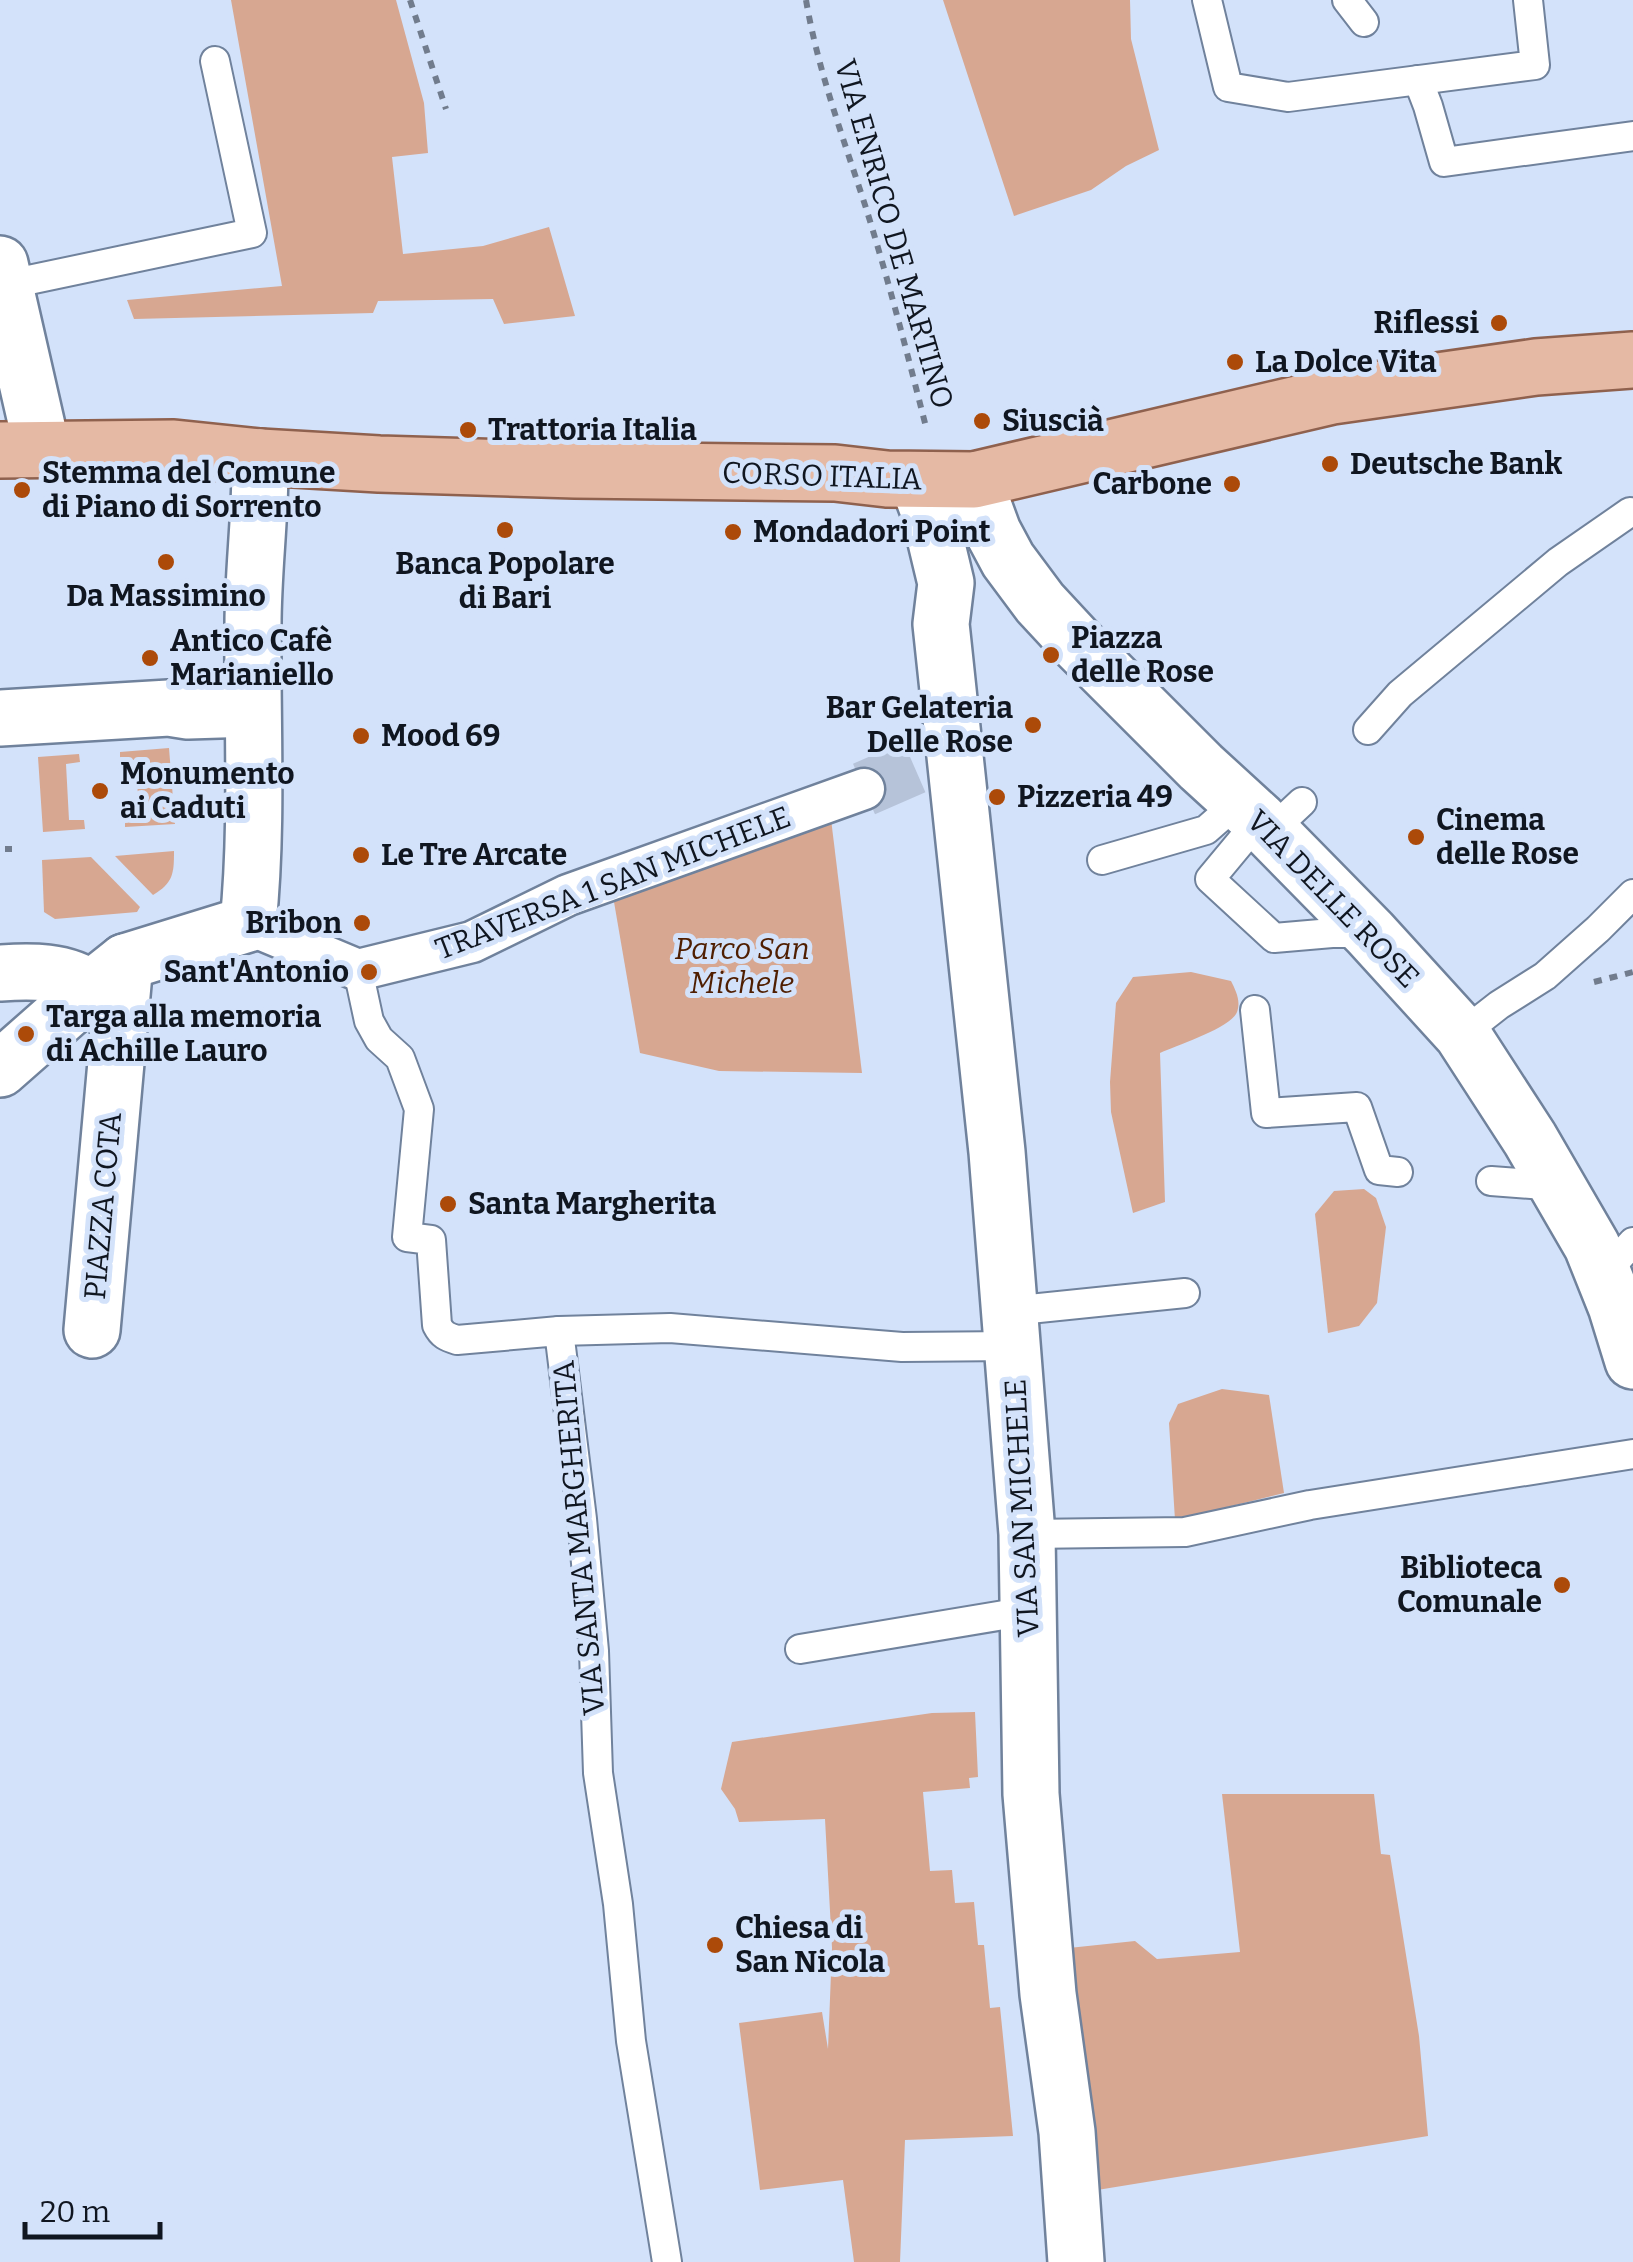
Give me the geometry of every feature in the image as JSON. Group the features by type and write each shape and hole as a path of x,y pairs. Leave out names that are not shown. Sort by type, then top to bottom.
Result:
{"main road":[{"name":"CORSO ITALIA","path":"21,449 174,448 379,464 835,473 944,480 1332,396 1536,366 1633,360"}],"street":[{"path":"2,274 21,449"},
{"path":"248,924 254,818 253,598 260,457"},
{"name":"VIA DELLE ROSE","path":"944,480 992,532 1015,570 1079,645 1267,814 1462,1034 1559,1186 1592,1246 1618,1259 1616,1306 1633,1360"},
{"path":"944,480 929,512 946,584 964,571 988,563 1015,570"},
{"name":"VIA SAN MICHELE","path":"946,584 941,624 998,1152 1027,1534 1031,1794 1048,1994 1067,2132 1076,2262"},
{"path":"0,718 169,708 252,709"},
{"name":"TRAVERSA 1 SAN MICHELE","path":"358,970 472,942 568,895 864,789"},
{"path":"0,972 31,971 77,979 108,976 248,924 358,970"},
{"path":"0,1069 108,976"},
{"name":"PIAZZA COTA","path":"92,1330 108,976"}],"lane":[{"path":"1207,0 1228,87 1288,98 1534,65 1528,0"},
{"path":"2,274 252,234 216,62"},
{"path":"1418,80 1444,162 1633,136"},
{"path":"1368,730 1400,694 1558,562 1633,513"},
{"path":"1102,860 1267,814"},
{"path":"1267,814 1210,879 1274,938 1370,933"},
{"path":"1462,1034 1545,976 1633,894"},
{"name":"VIA SANTA MARGHERITA","path":"358,970 369,1022 379,1039 400,1058 419,1110 407,1236 430,1240 440,1332 458,1340 559,1330 594,1651 598,1772 618,1904 631,2042 667,2262"},
{"path":"1256,1010 1266,1113 1356,1108 1379,1170 1398,1172"},
{"path":"1491,1181 1559,1186"},
{"path":"559,1330 670,1328 886,1346 1012,1329 1185,1292"},
{"path":"1027,1534 1185,1532 1310,1504 1633,1454"},
{"path":"800,1649 1028,1611"}],"path":[{"path":"410,0 446,109"},
{"name":"VIA ENRICO DE MARTINO","path":"806,0 944,480"}],"green space":[{"path":"231,0 396,0 424,103 428,153 392,157 403,254 483,246 549,227 575,316 504,324 493,299 378,301 373,313 134,319 127,300 282,286"},
{"path":"943,0 1130,0 1131,39 1159,150 1091,190 1014,216"},
{"path":"169,748 175,824 125,827 125,819 139,816 136,760 120,761 120,752"},
{"path":"79,754 80,762 66,764 69,820 84,820 85,829 43,832 38,757"},
{"name":"Parco San Michele","path":"831,819 862,1073 719,1071 640,1053 614,902"},
{"path":"174,851 171,877 153,895 115,856"},
{"path":"91,857 140,907 137,912 55,919 44,912 42,860"},
{"path":"1191,972 1231,981 1238,1008 1225,1024 1160,1053 1165,1202 1133,1213 1111,1112 1116,1003 1133,977"},
{"path":"1364,1189 1376,1198 1386,1227 1377,1303 1359,1326 1328,1333 1315,1214 1334,1191"},
{"path":"1222,1389 1269,1395 1284,1493 1175,1520 1169,1423 1178,1404"},
{"path":"975,1712 978,1777 969,1778 970,1788 923,1792 930,1871 952,1870 955,1903 974,1902 978,1945 984,1945 990,2008 1000,2007 1013,2136 905,2140 900,2262 854,2262 843,2180 760,2190 739,2023 822,2012 828,2049 832,1948 825,1819 739,1822 721,1789 732,1742 932,1713"},
{"path":"1222,1794 1374,1794 1381,1854 1390,1855 1419,2036 1428,2136 1085,2192 1050,1950 1135,1941 1157,1959 1240,1952"}],"tunnel":[{"path":"864,789 942,755"}],"place":[{"name":"Riflessi","path":"1499,323"},
{"name":"La Dolce Vita","path":"1235,362"},
{"name":"Siuscià","path":"982,421"},
{"name":"Trattoria Italia","path":"468,430"},
{"name":"Deutsche Bank","path":"1330,464"},
{"name":"Carbone","path":"1232,484"},
{"name":"Stemma del Comune di Piano di Sorrento","path":"22,490"},
{"name":"Banca Popolare di Bari","path":"505,530"},
{"name":"Mondadori Point","path":"733,532"},
{"name":"Da Massimino","path":"166,562"},
{"name":"Piazza delle Rose","path":"1051,655"},
{"name":"Antico Cafè Marianiello","path":"150,658"},
{"name":"Bar Gelateria Delle Rose","path":"1033,725"},
{"name":"Mood 69","path":"361,736"},
{"name":"Monumento ai Caduti","path":"100,791"},
{"name":"Pizzeria 49","path":"997,797"},
{"name":"Cinema delle Rose","path":"1416,837"},
{"name":"Le Tre Arcate","path":"361,855"},
{"name":"Bribon","path":"362,923"},
{"name":"Sant'Antonio","path":"369,972"},
{"name":"Targa alla memoria di Achille Lauro","path":"26,1034"},
{"name":"Santa Margherita","path":"448,1204"},
{"name":"Biblioteca Comunale","path":"1562,1585"},
{"name":"Chiesa di San Nicola","path":"715,1945"}]}
